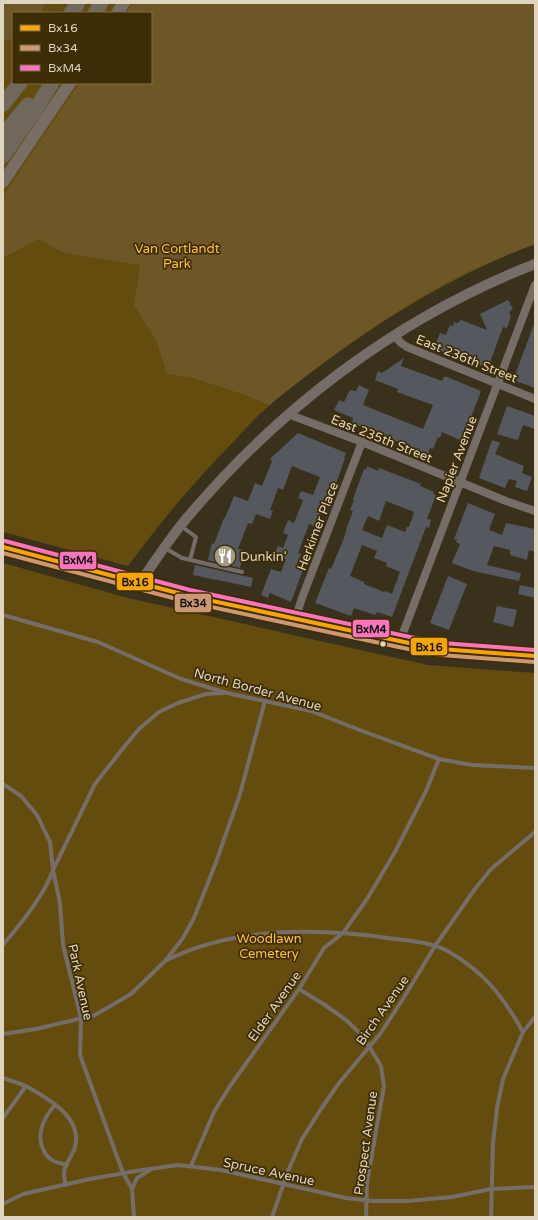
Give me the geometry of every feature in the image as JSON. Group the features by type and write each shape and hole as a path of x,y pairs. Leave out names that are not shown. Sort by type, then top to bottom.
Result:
{"highway":[{"path":"62,12 67,3"},
{"path":"72,12 78,3"},
{"path":"96,12 101,3"},
{"path":"3,104 19,84"},
{"path":"3,135 44,84"},
{"path":"3,156 36,110 51,84"}],"main road":[{"path":"118,12 124,3"},
{"path":"3,182 69,84"},
{"path":"3,547 203,600 296,620 441,648 535,656"}],"street":[{"path":"139,584 181,526 238,461 288,414 316,391 352,363 432,312 474,291 535,264"},
{"name":"Napier Avenue","path":"400,641 498,383 533,297 535,285"},
{"name":"East 236th Street","path":"394,335 407,347 535,399"},
{"name":"East 235th Street","path":"288,414 362,442 460,483 535,511"},
{"name":"Herkimer Place","path":"296,620 302,598 362,442"}],"lane":[{"path":"181,526 196,537 190,560"},
{"path":"165,548 182,558 242,572"},
{"name":"North Border Avenue","path":"3,615 98,642 181,679 227,693 311,711 440,759 472,764 535,768"},
{"path":"3,945 23,920 49,882 53,870 96,784 139,729 159,712 178,704 206,694 227,693"},
{"path":"3,1034 36,1029 95,1015 131,994 165,961 183,938 194,918 215,865 240,794 265,701"},
{"name":"Elder Avenue","path":"191,1166 214,1112 230,1086 299,989 324,948 343,933 367,899 395,852 426,791 440,759"},
{"name":"Park Avenue","path":"3,784 21,796 37,815 50,842 53,870 60,903 63,945 81,1018 80,1055 123,1173 132,1189 134,1217"},
{"name":"Birch Avenue","path":"272,1217 288,1171 302,1139 321,1108 339,1083 380,1034 404,999 435,946 475,889 491,869 535,832"},
{"path":"165,961 182,953 237,937 262,934 298,932 343,933 379,936 411,941 435,946 449,952 474,969 495,989 511,1010 524,1032"},
{"name":"Prospect Avenue","path":"299,989 346,1020 362,1035 381,1066 384,1086 367,1183 366,1217"},
{"path":"491,1217 493,1142 502,1079 524,1032 535,1017"},
{"path":"3,1078 26,1086 55,1104 66,1114 73,1124 76,1134 76,1146 64,1172 65,1185"},
{"path":"3,1118 26,1086"},
{"path":"55,1104 48,1113 42,1127 40,1135 42,1148 47,1156 53,1161 67,1165"},
{"name":"Spruce Avenue","path":"3,1204 23,1194 123,1173 178,1165 221,1170 346,1198 367,1200 408,1201 452,1197 491,1189 535,1187"},
{"path":"132,1189 137,1178 154,1168"}],"green space":[{"name":"Van Cortlandt Park","path":"3,3 535,3 535,244 484,265 413,303 344,348 297,382 257,417 195,483 128,566 3,532"},
{"path":"3,3 46,3 41,12 12,12 12,39 3,41"},
{"name":"Van Cortlandt Park","path":"132,3 535,3 535,244 466,273 406,306 346,346 269,405 248,396 190,377 167,374 156,340 134,305 140,265 64,253 38,239 3,258 3,196 78,84 152,84 152,12 126,12"},
{"name":"Woodlawn Cemetery","path":"3,563 128,598 428,665 535,673 535,1217 3,1217"}],"building":[{"path":"508,300 513,309 509,312 511,316 507,328 503,327 488,368 459,357 458,359 434,348 440,333 446,335 450,325 453,326 454,322 457,323 461,320 487,330 480,314"},
{"path":"534,324 535,388 516,381 517,379 514,378"},
{"path":"404,358 401,366 442,381 444,377 447,377 481,391 462,441 442,432 433,449 430,448 427,457 418,453 418,450 352,423 353,418 334,410 339,400 344,402 350,390 356,391 359,385 369,390 363,405 423,429 433,405 397,392 398,389 375,380 378,371 382,373"},
{"path":"507,406 535,416 535,429 523,425 518,440 497,434"},
{"path":"298,433 346,453 331,498 325,496 320,509 323,514 317,515 318,523 313,526 309,524 298,553 301,554 297,564 304,567 291,602 270,593 268,598 261,595 271,569 281,572 286,559 274,555 278,546 283,548 288,535 283,533 288,520 294,523 303,500 298,498 301,491 313,495 320,477 292,466 283,490 278,488 270,510 273,511 270,519 256,514 252,524 248,523 238,549 244,550 240,568 208,560 212,543 214,544 234,496 248,501 255,483 262,486 272,461 270,459"},
{"path":"492,440 500,443 495,454 524,466 522,473 532,477 527,491 515,487 517,481 509,479 505,488 479,478"},
{"path":"367,466 378,471 379,468 421,484 420,486 434,492 433,494 436,495 427,519 431,520 429,528 426,527 392,617 377,612 375,615 354,608 351,616 315,603 329,568 331,569 344,538 353,511 350,510 354,500 353,499 364,469 366,470","holes":["386,501 414,512 409,527 407,527 405,532 387,525 382,538 362,530 368,516 379,521","362,545 377,551 374,558 387,563 386,566 400,572 392,594 364,584 364,582 350,576"]},
{"path":"468,503 495,514 489,530 502,535 506,523 535,529 535,552 529,550 527,560 510,555 510,550 494,546 487,565 521,573 519,581 473,571 452,563 460,544 454,539"},
{"path":"195,565 253,578 251,587 193,575"},
{"path":"448,576 467,584 449,630 430,623"},
{"path":"520,585 535,588 535,598 518,594"},
{"path":"497,606 517,610 513,627 493,622"}],"transit line":[{"name":"BxM4","path":"5,541 190,590 410,637 442,643 535,650"},
{"name":"Bx16","path":"3,547 189,596 409,643 441,649 535,656"},
{"name":"Bx34","path":"3,553 188,602 408,649 441,655 535,662"}],"place":[{"name":"Dunkin'","path":"225,556"}]}
